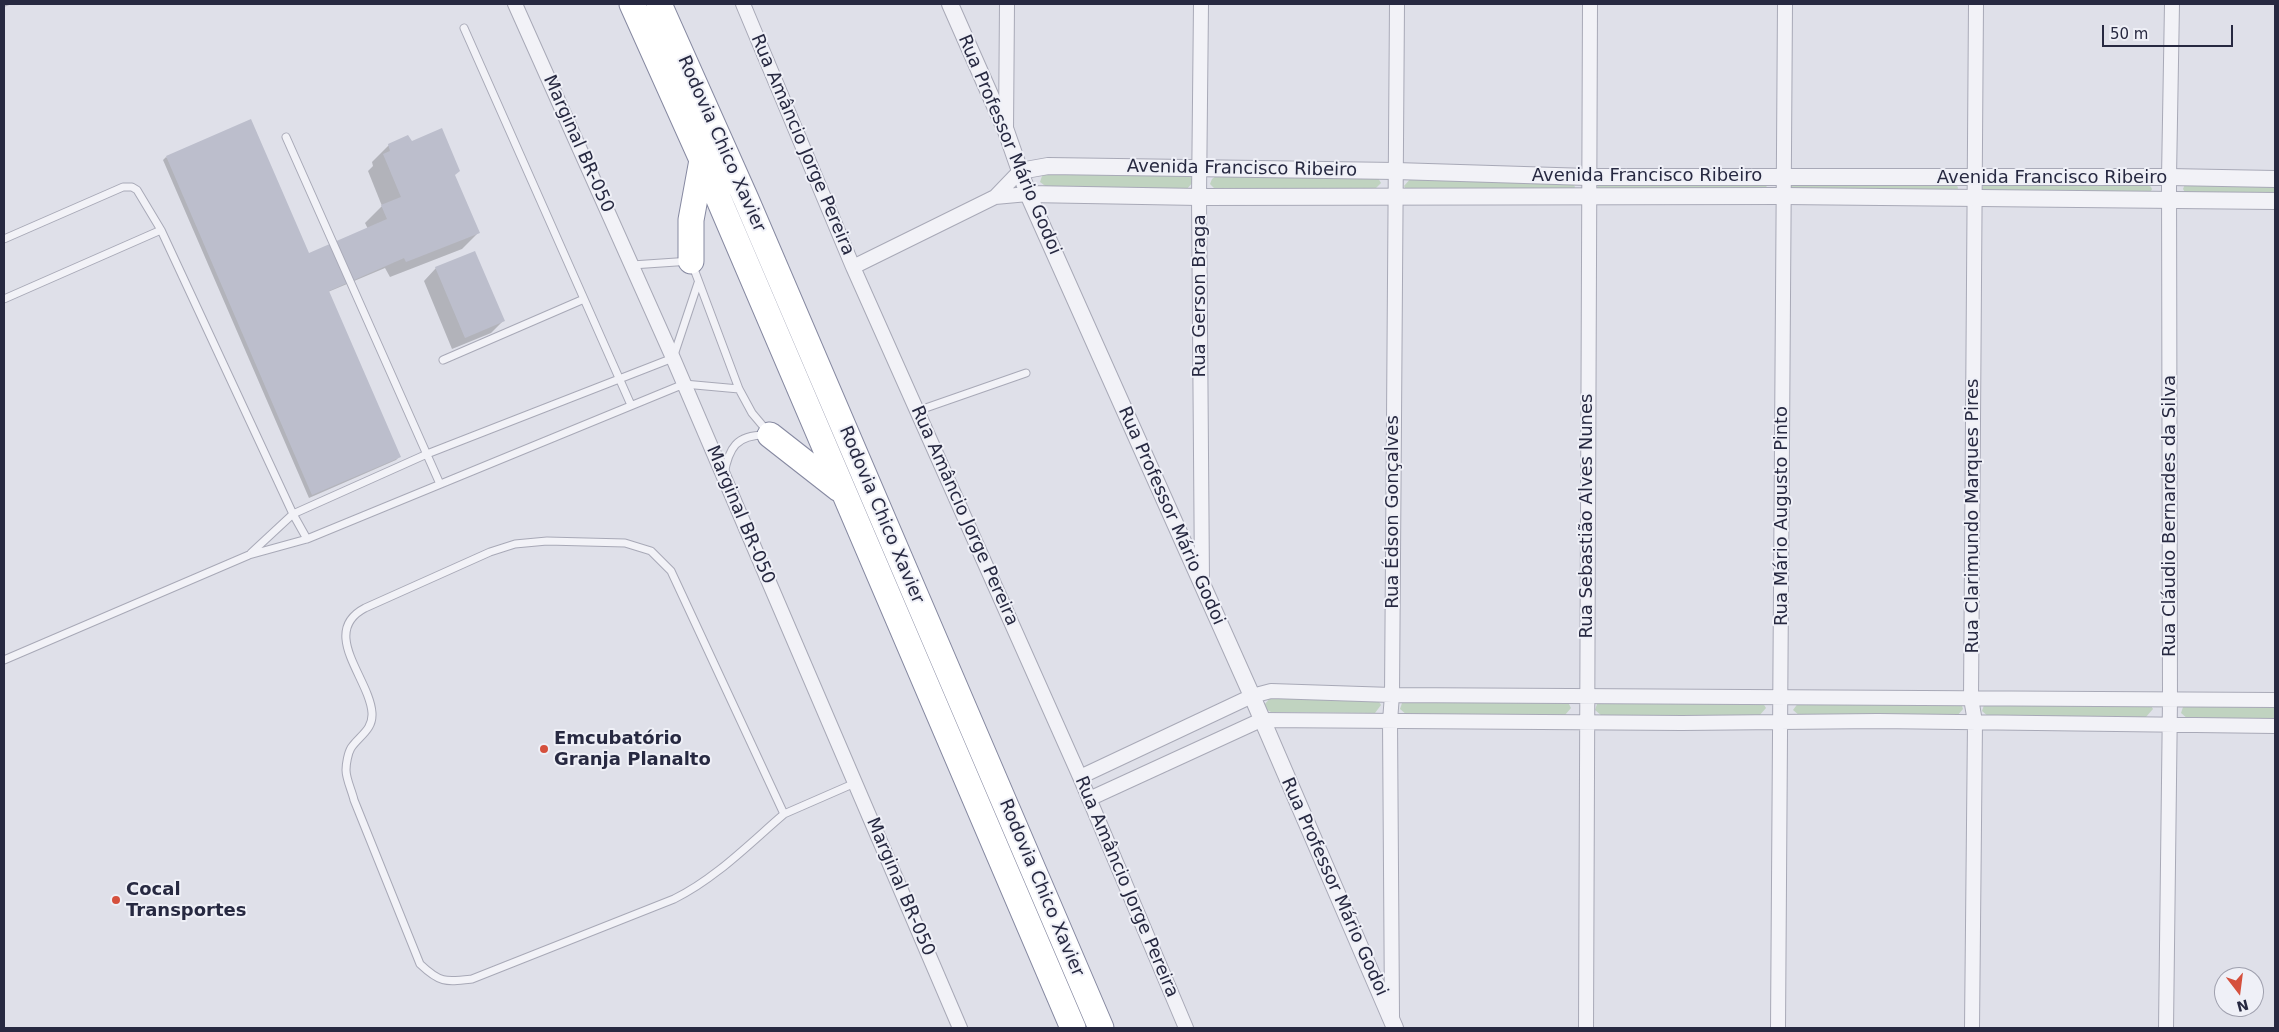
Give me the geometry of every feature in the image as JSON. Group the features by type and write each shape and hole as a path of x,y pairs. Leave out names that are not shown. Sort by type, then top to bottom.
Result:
{"highway":[{"name":"Rodovia Chico Xavier","path":"632,4 702,160 1073,1028"},
{"name":"Rodovia Chico Xavier","path":"659,4 746,199 1101,1028"},
{"path":"695,272 691,220 702,160"},
{"path":"770,435 842,491"}],"street":[{"name":"Marginal BR-050","path":"515,4 673,358 960,1028"},
{"name":"Rua Amâncio Jorge Pereira","path":"743,4 853,266 1080,777 1186,1028"},
{"name":"Rua Professor Mário Godoi","path":"950,4 1006,131 1028,194 1202,588 1252,696 1394,1024"},
{"path":"1006,131 1007,4"},
{"name":"Rua Gerson Braga","path":"1201,4 1199,197 1202,588"},
{"name":"Rua Édson Gonçalves","path":"1394,1024 1390,721 1392,694 1397,4"},
{"name":"Rua Sebastião Alves Nunes","path":"1586,1028 1590,4"},
{"name":"Rua Mário Augusto Pinto","path":"1778,1028 1782,722 1785,4"},
{"name":"Rua Clarimundo Marques Pires","path":"1972,1028 1975,722 1971,698 1976,4"},
{"name":"Rua Cláudio Bernardes da Silva","path":"2166,1028 2170,724 2169,177 2172,4"},
{"name":"Avenida Francisco Ribeiro","path":"1020,171 1048,166 1396,171 1588,177 2169,177 2275,179"},
{"path":"995,198 1020,171"},
{"path":"853,266 995,198 1028,194"},
{"name":"Avenida Francisco Ribeiro","path":"1028,194 1199,197 1396,195 1589,197 1783,196 2275,201"},
{"path":"1080,777 1252,696 1272,691 1392,694 2275,700"},
{"path":"1089,799 1262,720 1975,722 2275,726"}],"lane":[{"path":"464,28 631,405"},
{"path":"286,137 440,484"},
{"path":"4,239 123,187 132,187 137,190 161,230 293,514 307,540"},
{"path":"4,299 161,230"},
{"path":"632,265 695,272"},
{"path":"249,555 293,514 427,454 673,358 695,272"},
{"path":"695,272 739,390 752,413 770,435"},
{"path":"442,360 584,299"},
{"path":"917,411 1026,372"},
{"path":"4,660 249,555 307,540 684,384 739,390"},
{"path":"724,476 729,453 734,445 754,435 770,435"},
{"path":"784,814 671,571 651,551 625,544 547,541 515,544 490,552 365,608 355,613 349,622 346,632 347,647 369,697 373,715 370,728 350,749 346,772 354,800 420,964 434,978 451,982 472,979 674,899 694,889 712,876 784,814 855,783"}],"green space":[{"path":"1047,174 1186,175 1191,177 1193,182 1187,189 1048,188 1040,182 1042,176"},
{"path":"1216,176 1378,178 1381,183 1374,190 1217,191 1210,184"},
{"path":"1411,178 1572,181 1575,187 1573,191 1407,191 1404,186"},
{"path":"1599,182 1767,185 1765,191 1599,192 1597,188"},
{"path":"1790,182 1956,183 1958,188 1956,192 1790,192"},
{"path":"2275,182 2275,197 2186,194 2183,189 2185,184"},
{"path":"1984,183 2149,184 2152,189 2150,193 1984,193 1982,189"},
{"path":"1271,697 1378,700 1381,705 1375,713 1271,712 1264,705"},
{"path":"1407,700 1568,702 1571,708 1565,715 1407,715 1400,709 1402,703"},
{"path":"1601,701 1763,703 1766,708 1759,716 1602,716 1595,710 1597,704"},
{"path":"1799,702 1961,703 1963,709 1957,716 1800,716 1793,710"},
{"path":"1988,703 2150,704 2153,709 2146,717 1989,717 1982,711 1984,705"},
{"path":"2275,704 2275,719 2188,719 2181,713 2183,707 2187,705"}],"building":[{"path":"251,119 309,253 387,219 381,205 401,197 383,154 390,151 388,144 408,135 412,141 442,128 460,171 455,175 480,233 406,262 404,258 329,291 401,457 312,495 166,156"},
{"path":"475,251 505,321 465,338 435,267"}],"place":[{"name":"Emcubatório Granja Planalto","path":"544,749"},
{"name":"Cocal Transportes","path":"116,900"}]}
